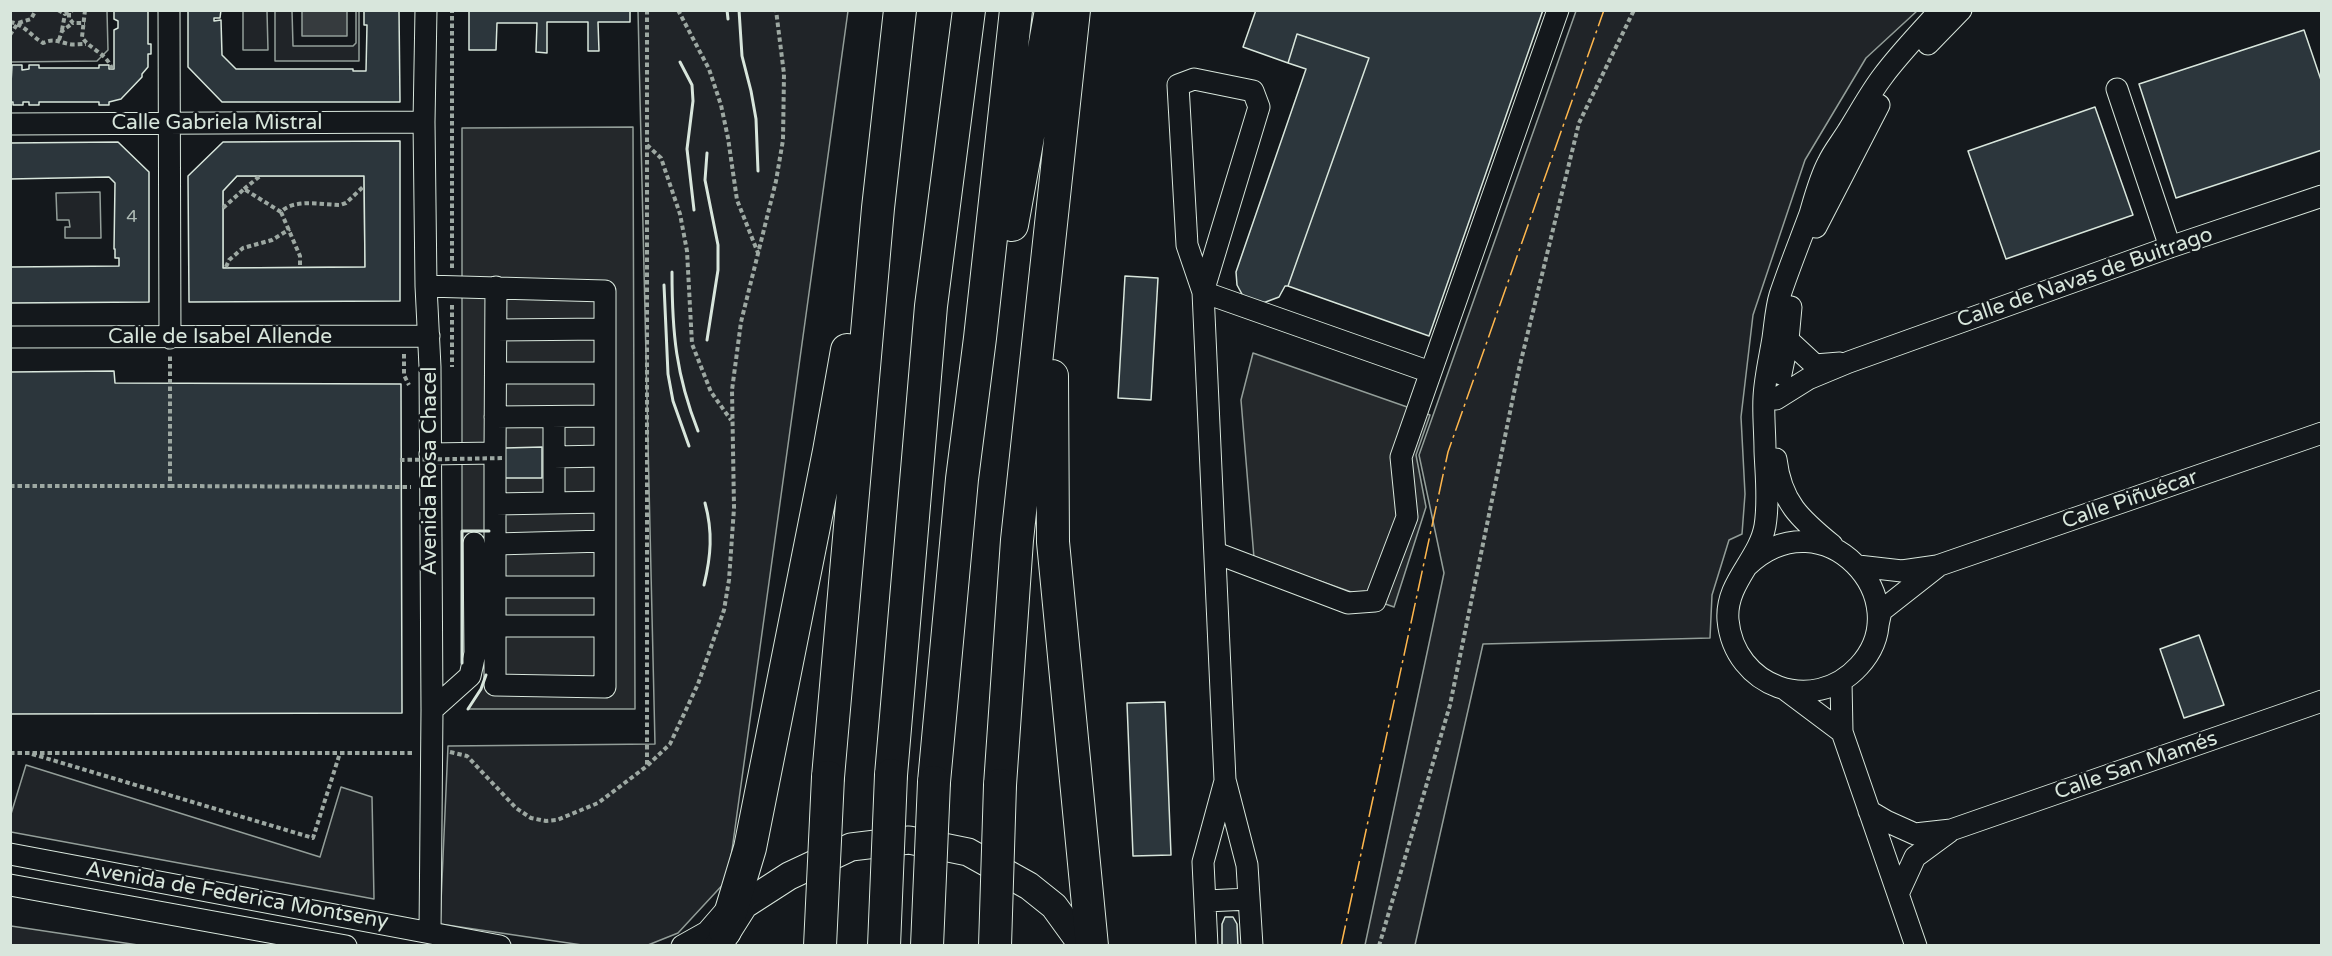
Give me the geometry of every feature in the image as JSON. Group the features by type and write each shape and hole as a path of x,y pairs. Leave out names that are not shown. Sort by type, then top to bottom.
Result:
{"highway":[{"path":"820,945 828,777 878,208 900,10"},
{"path":"884,945 891,775 931,306 969,10"},
{"path":"927,945 934,782 962,479 1016,10"},
{"path":"980,338 1000,293 1051,10"},
{"path":"995,945 1000,785 1017,540 1074,10"},
{"path":"726,926 750,848 829,451 857,285 878,208"},
{"path":"1051,225 1053,543 1092,945"}],"main road":[{"path":"726,926 744,905 789,876 852,847 909,840 968,852 1029,886 1054,906 1083,945"}],"street":[{"path":"169,10 170,338"},
{"name":"Avenida Rosa Chacel","path":"426,10 424,122 426,286 429,336 432,710 430,932"},
{"path":"1216,553 1348,603 1375,601 1407,517 1401,458 1558,10"},
{"path":"1940,10 1883,76 1828,163 1779,298 1764,396 1768,506 1763,539 1737,580 1730,598 1727,617 1730,637 1739,656 1751,672 1768,683 1786,690 1803,692 1823,689 1841,681 1861,665 1872,645 1877,627 1877,606 1870,584 1858,566 1794,512 1778,479 1775,454 1776,399 1788,340 1791,304 1807,245 1891,82 1961,10"},
{"path":"1203,292 1259,107 1252,91 1194,79 1178,85 1186,245 1203,292 1225,780 1247,865 1252,945"},
{"path":"2117,89 2170,247"},
{"name":"Calle Gabriela Mistral","path":"10,124 424,122"},
{"name":"Calle de Navas de Buitrago","path":"1776,399 1808,379 1849,362 2170,247 2322,196"},
{"path":"426,286 605,291 605,687 495,685 496,504 500,455 495,417 496,288"},
{"path":"1203,292 1430,372"},
{"path":"496,330 605,329"},
{"name":"Calle de Isabel Allende","path":"10,337 429,336"},
{"name":"Calle de Navas de Buitrago","path":"1788,340 1815,365 1849,362"},
{"path":"496,373 605,373"},
{"path":"495,417 605,416"},
{"path":"554,417 554,503"},
{"name":"Calle Piñuécar","path":"1858,566 1902,571 1937,566 2322,433"},
{"path":"430,454 500,455"},
{"path":"554,457 605,456"},
{"path":"496,504 605,502"},
{"path":"496,544 605,541"},
{"path":"1748,565 1778,545 1801,541 1821,544 1839,551"},
{"path":"432,710 470,676 475,653 474,543"},
{"name":"Calle Piñuécar","path":"1877,627 1881,611 1937,566"},
{"path":"496,586 605,586"},
{"path":"496,626 605,626"},
{"path":"1841,681 1842,732 1916,945"},
{"path":"1786,690 1842,732"},
{"name":"Calle San Mamés","path":"1869,812 1915,834 1951,830 2322,701"},
{"path":"1207,945 1203,862 1225,780"},
{"name":"Calle San Mamés","path":"1898,894 1915,857 1951,830"},
{"name":"Avenida de Federica Montseny","path":"10,854 500,945"},
{"name":"Avenida de Federica Montseny","path":"10,885 346,945"},
{"path":"1206,901 1249,899"},
{"path":"682,945 726,926"}],"path":[{"path":"10,22 18,23 31,19 36,10"},
{"path":"58,10 69,12"},
{"path":"85,10 82,37 86,44"},
{"path":"452,10 452,370"},
{"path":"646,10 647,766"},
{"path":"678,10 709,69 721,105 729,138 737,200 758,254"},
{"path":"10,753 431,753 444,751 467,756 516,808 531,818 546,822 574,815 598,803 647,766 670,744 698,684 724,610 733,545 732,390 741,322 776,181 783,140 784,74 776,10"},
{"path":"1379,945 1450,705 1518,373 1579,123 1634,10"},
{"path":"59,40 69,12"},
{"path":"69,12 69,18 74,23"},
{"path":"10,35 18,23"},
{"path":"18,23 33,38 43,43 51,39 68,44 86,44 98,50 111,64 112,69"},
{"path":"62,31 74,23 85,23"},
{"path":"647,144 661,158 680,214 687,251 692,344 711,392 732,421"},
{"path":"223,208 260,176"},
{"path":"281,212 285,208 296,205 340,205 346,203 364,186"},
{"path":"244,189 281,212 300,256 300,267"},
{"path":"226,267 229,260 243,248 272,240 290,229"},
{"path":"170,338 170,486"},
{"path":"452,453 452,465"},
{"path":"400,460 500,455"},
{"path":"10,486 400,487"},
{"path":"26,753 313,838 340,753"}],"shaded area":[{"path":"10,11 107,11 108,50 97,61 11,62"},
{"path":"243,11 267,11 268,50 243,50"},
{"path":"275,11 292,11 293,46 353,46 356,43 356,11 359,11 359,61 275,61"},
{"path":"302,11 347,11 347,36 302,36"},
{"path":"638,11 848,11 728,879 678,933 648,945 582,945 440,924 448,746 655,744"},
{"path":"1576,11 1917,11 1866,58 1805,160 1753,315 1741,417 1745,494 1742,534 1729,540 1712,595 1710,638 1483,644 1415,945 1365,945 1444,573 1419,455"},
{"path":"633,127 635,709 468,709 481,689 489,665 488,531 462,531 462,128"},
{"path":"237,176 364,176 365,267 223,268 223,191"},
{"path":"100,192 101,238 65,238 65,227 70,227 69,220 57,220 56,193"},
{"path":"1253,353 1430,415 1416,455 1426,507 1394,607 1254,558 1241,400"},
{"path":"26,765 320,857 341,787 372,797 374,899 11,832 11,814"},
{"path":"11,926 138,945 11,945"}],"building":[{"path":"114,10 148,10 148,44 151,44 148,67 142,77 121,99 109,102 109,105 99,105 99,102 39,102 39,105 29,105 29,102 23,102 23,105 13,105 13,102 10,102 12,65 22,65 22,70 29,69 29,65 39,65 39,68 99,68 99,65 109,65 109,69 114,69 114,30 118,28 118,21 114,19"},
{"path":"188,10 221,10 220,18 214,18 214,21 221,20 222,55 236,69 366,71 367,25 364,25 364,10 399,10 400,102 222,102 188,67"},
{"path":"469,10 630,10 630,22 598,22 599,51 588,51 588,22 547,22 547,53 536,52 537,23 497,23 496,50 469,50"},
{"path":"1256,10 1543,10 1429,336 1288,286 1369,58 1297,34 1288,63 1243,47"},
{"path":"2304,30 2322,83 2322,150 2176,198 2139,84"},
{"path":"1297,34 1369,58 1288,286 1285,286 1279,297 1263,303 1243,296 1237,285 1236,272 1306,69 1288,63"},
{"path":"2095,107 2133,215 2006,259 1968,151"},
{"path":"400,141 400,301 189,302 188,176 223,142","holes":["237,176 364,176 365,267 223,268 223,191"]},
{"path":"118,142 149,172 149,302 10,303 10,267 119,266 119,258 115,258 114,249 115,183 109,177 10,179 10,143"},
{"path":"1125,276 1158,278 1151,400 1118,398"},
{"path":"114,371 115,383 401,384 402,713 10,714 10,372"},
{"path":"542,447 542,478 505,478 505,448"},
{"path":"2199,635 2224,705 2184,718 2160,649"},
{"path":"1165,702 1171,855 1133,856 1127,703"},
{"path":"1225,917 1233,917 1237,924 1238,946 1222,946 1222,924"}],"wall":[{"path":"727,10 728,19"},
{"path":"739,10 742,56 756,119 758,171"},
{"path":"680,62 692,85 693,101 687,149 694,210"},
{"path":"707,153 705,180 718,245 718,270 707,340"},
{"path":"672,272 674,334 680,372 698,431"},
{"path":"664,285 668,374 673,401 689,446"},
{"path":"704,585 710,544 705,503"},
{"path":"462,663 462,531 489,531"},
{"path":"468,709 481,689 486,675"}],"power":[{"path":"1341,946 1448,452 1604,10"}]}
